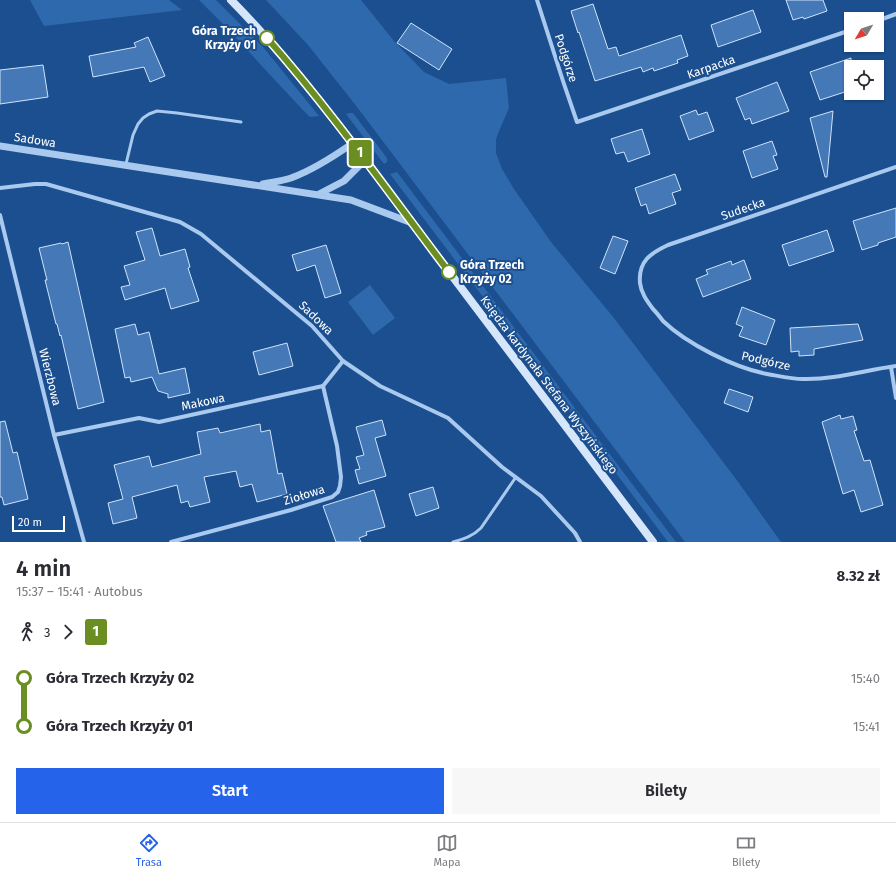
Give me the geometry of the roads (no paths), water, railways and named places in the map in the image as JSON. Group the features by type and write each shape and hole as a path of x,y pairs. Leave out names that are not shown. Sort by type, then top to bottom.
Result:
{"main road":[{"name":"Księdza kardynała Stefana Wyszyńskiego","path":"231,0 254,23 297,72 353,143 652,542"}],"street":[{"name":"Podgórze","path":"537,0 577,122"},
{"path":"884,18 896,14"},
{"name":"Karpacka","path":"577,122 844,32"},
{"name":"Sadowa","path":"257,185 290,179 331,159 353,143"},
{"name":"Sadowa","path":"0,146 319,194 351,200 412,223"},
{"path":"319,194 344,181 365,160"},
{"name":"Sudecka","path":"650,305 643,293 640,274 644,262 655,252 668,245 896,167"},
{"name":"Sadowa","path":"0,188 46,184 180,222 188,226 201,234 312,326 344,361 380,386 448,418 502,467 541,496 575,533 580,542"},
{"name":"Wierzbowa","path":"0,215 54,435 84,542"},
{"name":"Podgórze","path":"650,305 663,321 697,345 733,364 753,371 802,379 821,378 896,366"},
{"path":"323,386 344,361"},
{"path":"891,367 896,398"},
{"name":"Makowa","path":"54,435 139,418 159,422 323,386"},
{"name":"Ziołowa","path":"170,542 290,510 332,497 335,494 340,486 341,477 337,446 323,386"}],"lane":[{"path":"126,165 133,135 138,124 148,114 157,112 177,113 241,122"},
{"path":"454,542 468,538 481,528 516,477"}],"place":[{"name":"Góra Trzech Krzyży 01","path":"267,38"},
{"name":"Góra Trzech Krzyży 02","path":"449,272"}]}
